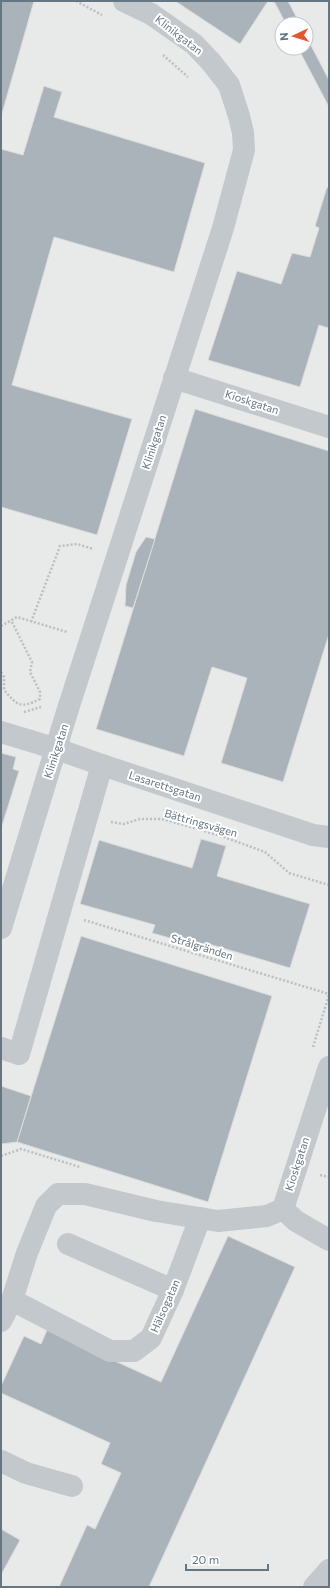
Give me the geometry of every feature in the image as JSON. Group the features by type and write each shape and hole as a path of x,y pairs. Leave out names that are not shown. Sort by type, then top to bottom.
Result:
{"street":[{"name":"Klinikgatan","path":"1,928 57,749 67,712 223,228 244,150 243,133 229,85 211,62 194,44 151,14 124,1"},
{"name":"Kioskgatan","path":"174,378 329,427"},
{"name":"Lasarettsgatan","path":"1,732 57,749 102,766 313,835 329,837"},
{"path":"1,1048 19,1054 102,766"},
{"name":"Kioskgatan","path":"283,1209 329,1067"},
{"path":"1,1321 12,1300 27,1253 46,1206 58,1194 84,1194 156,1211 218,1221 267,1216 283,1209 296,1221 329,1240"},
{"name":"Hälsogatan","path":"12,1300 110,1351 134,1351 150,1338 173,1290 200,1218"},
{"path":"68,1244 173,1290"},
{"path":"1,1461 26,1473 72,1486"},
{"path":"314,1587 329,1570"}],"path":[{"path":"76,1 104,16"},
{"path":"161,54 190,79"},
{"path":"31,622 60,546 77,544 96,550"},
{"path":"1,626 17,617 72,634"},
{"path":"1,672 4,677 4,690 15,703 27,706 40,699 40,692 30,672 32,662 11,620"},
{"path":"24,712 41,707"},
{"name":"Bättringsvägen","path":"92,802 105,805 107,821 124,824 140,819 162,819 191,827 265,852 289,873 329,885"},
{"name":"Strålgränden","path":"79,918 329,994"}],"shaded area":[{"path":"1,1 329,1 329,1587 1,1587"}],"building":[{"path":"1,1 34,1 1,117"},
{"path":"175,1 268,1 240,44"},
{"path":"271,1 288,1 296,16 282,16 275,3"},
{"path":"314,51 329,80 329,107 302,56 314,56"},
{"path":"44,86 62,92 54,117 205,163 174,272 54,237 12,385 132,419 97,535 1,507 1,149 23,155"},
{"path":"327,187 329,188 329,324 328,328 319,325 300,387 208,360 237,271 281,284 292,253 310,257 319,228 315,226"},
{"path":"195,409 329,451 329,634 283,782 221,763 247,678 212,667 184,756 96,729"},
{"path":"146,537 155,539 133,608 125,606 126,585 136,552"},
{"path":"1,753 16,757 13,769 19,771 1,829"},
{"path":"201,839 226,846 217,876 310,904 290,968 209,944 208,949 152,933 155,925 80,904 99,840 192,868"},
{"path":"81,936 272,996 208,1202 17,1142"},
{"path":"1,1086 31,1096 17,1142 1,1144"},
{"path":"228,1236 295,1267 149,1587 59,1587 87,1525 95,1529 121,1473 101,1464 110,1443 1,1393 1,1386 24,1336 41,1344 47,1330 161,1382"},
{"path":"1,1529 20,1540 1,1575"}]}
